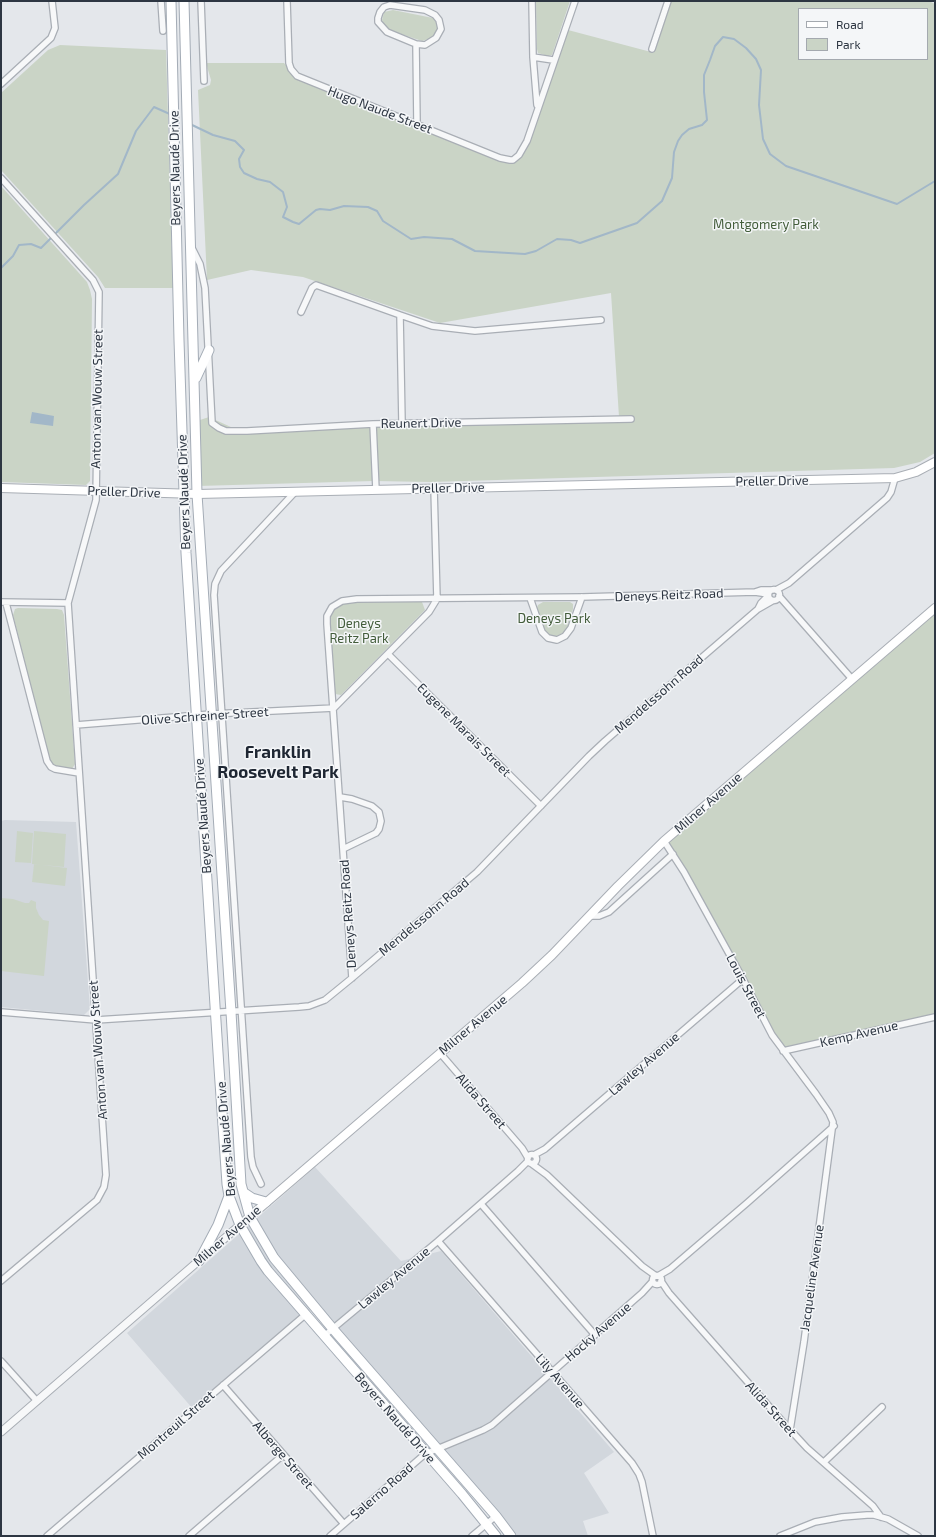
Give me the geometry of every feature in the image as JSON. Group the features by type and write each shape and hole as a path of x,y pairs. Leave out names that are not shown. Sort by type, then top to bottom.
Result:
{"main road":[{"name":"Beyers Naudé Drive","path":"171,1 184,494 196,716 230,1196 240,1225 260,1261 496,1536"},
{"name":"Beyers Naudé Drive","path":"184,1 197,494 231,1012 238,1159 243,1192 250,1217 274,1258 436,1449 496,1516 511,1536"},
{"path":"178,290 192,290"},
{"path":"179,340 193,340"},
{"path":"194,381 209,350"},
{"path":"895,478 916,472 935,462"},
{"name":"Preller Drive","path":"1,488 197,494 895,478"},
{"name":"Milner Avenue","path":"240,1225 522,983 552,955 664,841 935,608"},
{"path":"243,1192 252,1198 266,1202"},
{"path":"199,1261 218,1225 230,1196"}],"street":[{"path":"1,84 51,38 54,23 52,1"},
{"path":"161,1 163,31"},
{"path":"201,1 204,81"},
{"name":"Hugo Naude Street","path":"287,1 289,63 294,73 312,83 505,160 513,160 516,158 527,140 553,60 575,1"},
{"path":"532,1 533,57 537,108"},
{"path":"652,49 668,1"},
{"path":"390,5 425,10 435,15 439,20 440,29 436,38 425,45 416,44 387,32 378,22 380,12 390,5"},
{"path":"416,44 418,124"},
{"path":"533,57 553,60"},
{"name":"Anton van Wouw Street","path":"1,178 93,280 99,292 96,491 94,506 68,603 106,1175 104,1187 97,1200 1,1281"},
{"name":"Beyers Naudé Drive","path":"191,246 200,264 206,302 212,423"},
{"path":"301,312 312,288 316,285 432,326 476,331 601,320"},
{"path":"400,315 402,423"},
{"name":"Reunert Drive","path":"212,423 219,428 226,430 247,431 402,423 631,419"},
{"path":"373,424 376,490"},
{"name":"Mendelssohn Road","path":"1,1012 96,1020 309,1006 325,1000 477,872 596,749 758,609 761,603 789,583 887,498 891,492 895,478"},
{"path":"334,708 429,612 437,599 434,488"},
{"name":"Beyers Naudé Drive","path":"261,1184 253,1167 251,1158 214,595 215,584 221,571 295,492"},
{"name":"Deneys Reitz Road","path":"352,978 327,624 327,616 332,607 342,601 350,600 582,597 755,592 761,590 774,595"},
{"path":"774,595 790,607 852,679"},
{"path":"530,598 542,632 548,638 557,640 565,636 571,628 582,597"},
{"path":"68,603 4,603 47,761 51,767 55,769 79,773"},
{"name":"Eugene Marais Street","path":"388,654 541,806"},
{"name":"Olive Schreiner Street","path":"76,725 211,714 334,708"},
{"name":"Deneys Reitz Road","path":"340,797 352,799 372,806 379,812 381,820 379,830 376,833 343,849"},
{"name":"Louis Street","path":"664,841 684,872 743,979 766,1025 783,1051 829,1113 834,1126"},
{"path":"590,916 599,916 609,912 673,854"},
{"name":"Lawley Avenue","path":"324,1336 438,1241 743,979"},
{"name":"Kemp Avenue","path":"783,1051 935,1017"},
{"name":"Alida Street","path":"440,1053 547,1175 657,1280 790,1430 873,1506 881,1517"},
{"name":"Hocky Avenue","path":"436,1449 488,1428 834,1126"},
{"name":"Jacqueline Avenue","path":"790,1430 834,1126"},
{"path":"481,1204 595,1335"},
{"name":"Milner Avenue","path":"1,1432 240,1225"},
{"name":"Lily Avenue","path":"438,1241 553,1371 636,1469 642,1482 652,1536"},
{"name":"Montreuil Street","path":"47,1536 305,1315"},
{"path":"1,1361 37,1401"},
{"name":"Alberge Street","path":"223,1385 344,1524"},
{"path":"824,1462 882,1407"},
{"name":"Salerno Road","path":"330,1536 426,1454 436,1449"},
{"path":"189,1536 283,1455"},
{"path":"780,1536 806,1524 842,1516 866,1515 881,1517 895,1522 918,1536"},
{"path":"472,1536 496,1516"}],"shaded area":[{"path":"1,821 76,822 90,1009 84,1015 1,1007"},
{"path":"315,1167 401,1261 441,1251 614,1452 584,1473 609,1513 583,1521 588,1536 518,1536 315,1306 193,1409 127,1333"}],"green space":[{"path":"536,1 570,1 552,55 548,56 538,53"},
{"name":"Montgomery Park","path":"668,1 929,1 935,4 935,453 920,462 894,468 431,482 374,481 198,486 200,420 209,417 233,428 374,426 619,417 611,293 440,323 303,277 251,270 207,280 198,90 210,85 211,80 206,63 284,63 300,80 500,160 522,153 568,30 651,52"},
{"path":"393,10 433,18 437,23 438,31 432,38 422,41 392,31 385,27 382,20 384,12"},
{"path":"60,45 166,50 173,288 105,288 98,277 1,170 1,93 48,50"},
{"path":"1,186 87,282 90,290 92,299 90,481 86,485 1,482"},
{"name":"Deneys Reitz Park","path":"350,600 422,602 425,610 341,695 335,694 327,624 330,610"},
{"name":"Deneys Park","path":"543,602 570,602 573,604 567,629 558,636 553,637 545,634 536,610 538,605"},
{"path":"935,607 935,1016 783,1051 664,841"},
{"path":"15,609 57,609 62,610 64,615 75,764 72,769 54,766 50,763 13,615"},
{"path":"17,831 33,833 31,863 15,862"},
{"path":"34,831 66,834 64,867 32,864"},
{"path":"34,864 67,868 65,886 32,882"},
{"path":"1,898 13,899 25,903 29,903 31,900 36,902 36,908 39,915 43,920 49,921 44,976 1,971"}],"water":[{"path":"32,412 54,416 53,426 30,423"}],"waterway":[{"path":"190,124 213,135 235,141 244,150 239,159 240,167 244,173 257,179 270,182 283,192 287,207 283,217 293,222 299,224 316,210 320,209 330,210 344,206 368,207 377,211 383,221 411,239 424,237 452,239 475,251 525,254 536,251 557,239 571,240 580,243 637,223 662,201 672,178 674,152 678,141 689,129 702,125 707,120 704,75 715,46 723,37 734,39 746,48 756,59 761,70 759,105 763,139 770,154 786,166 897,204 935,181"},
{"path":"1,268 13,256 19,245 31,244 41,248 84,205 118,174 136,131 154,107 172,115"}],"district":[{"name":"Franklin Roosevelt Park","path":"278,762"}]}
